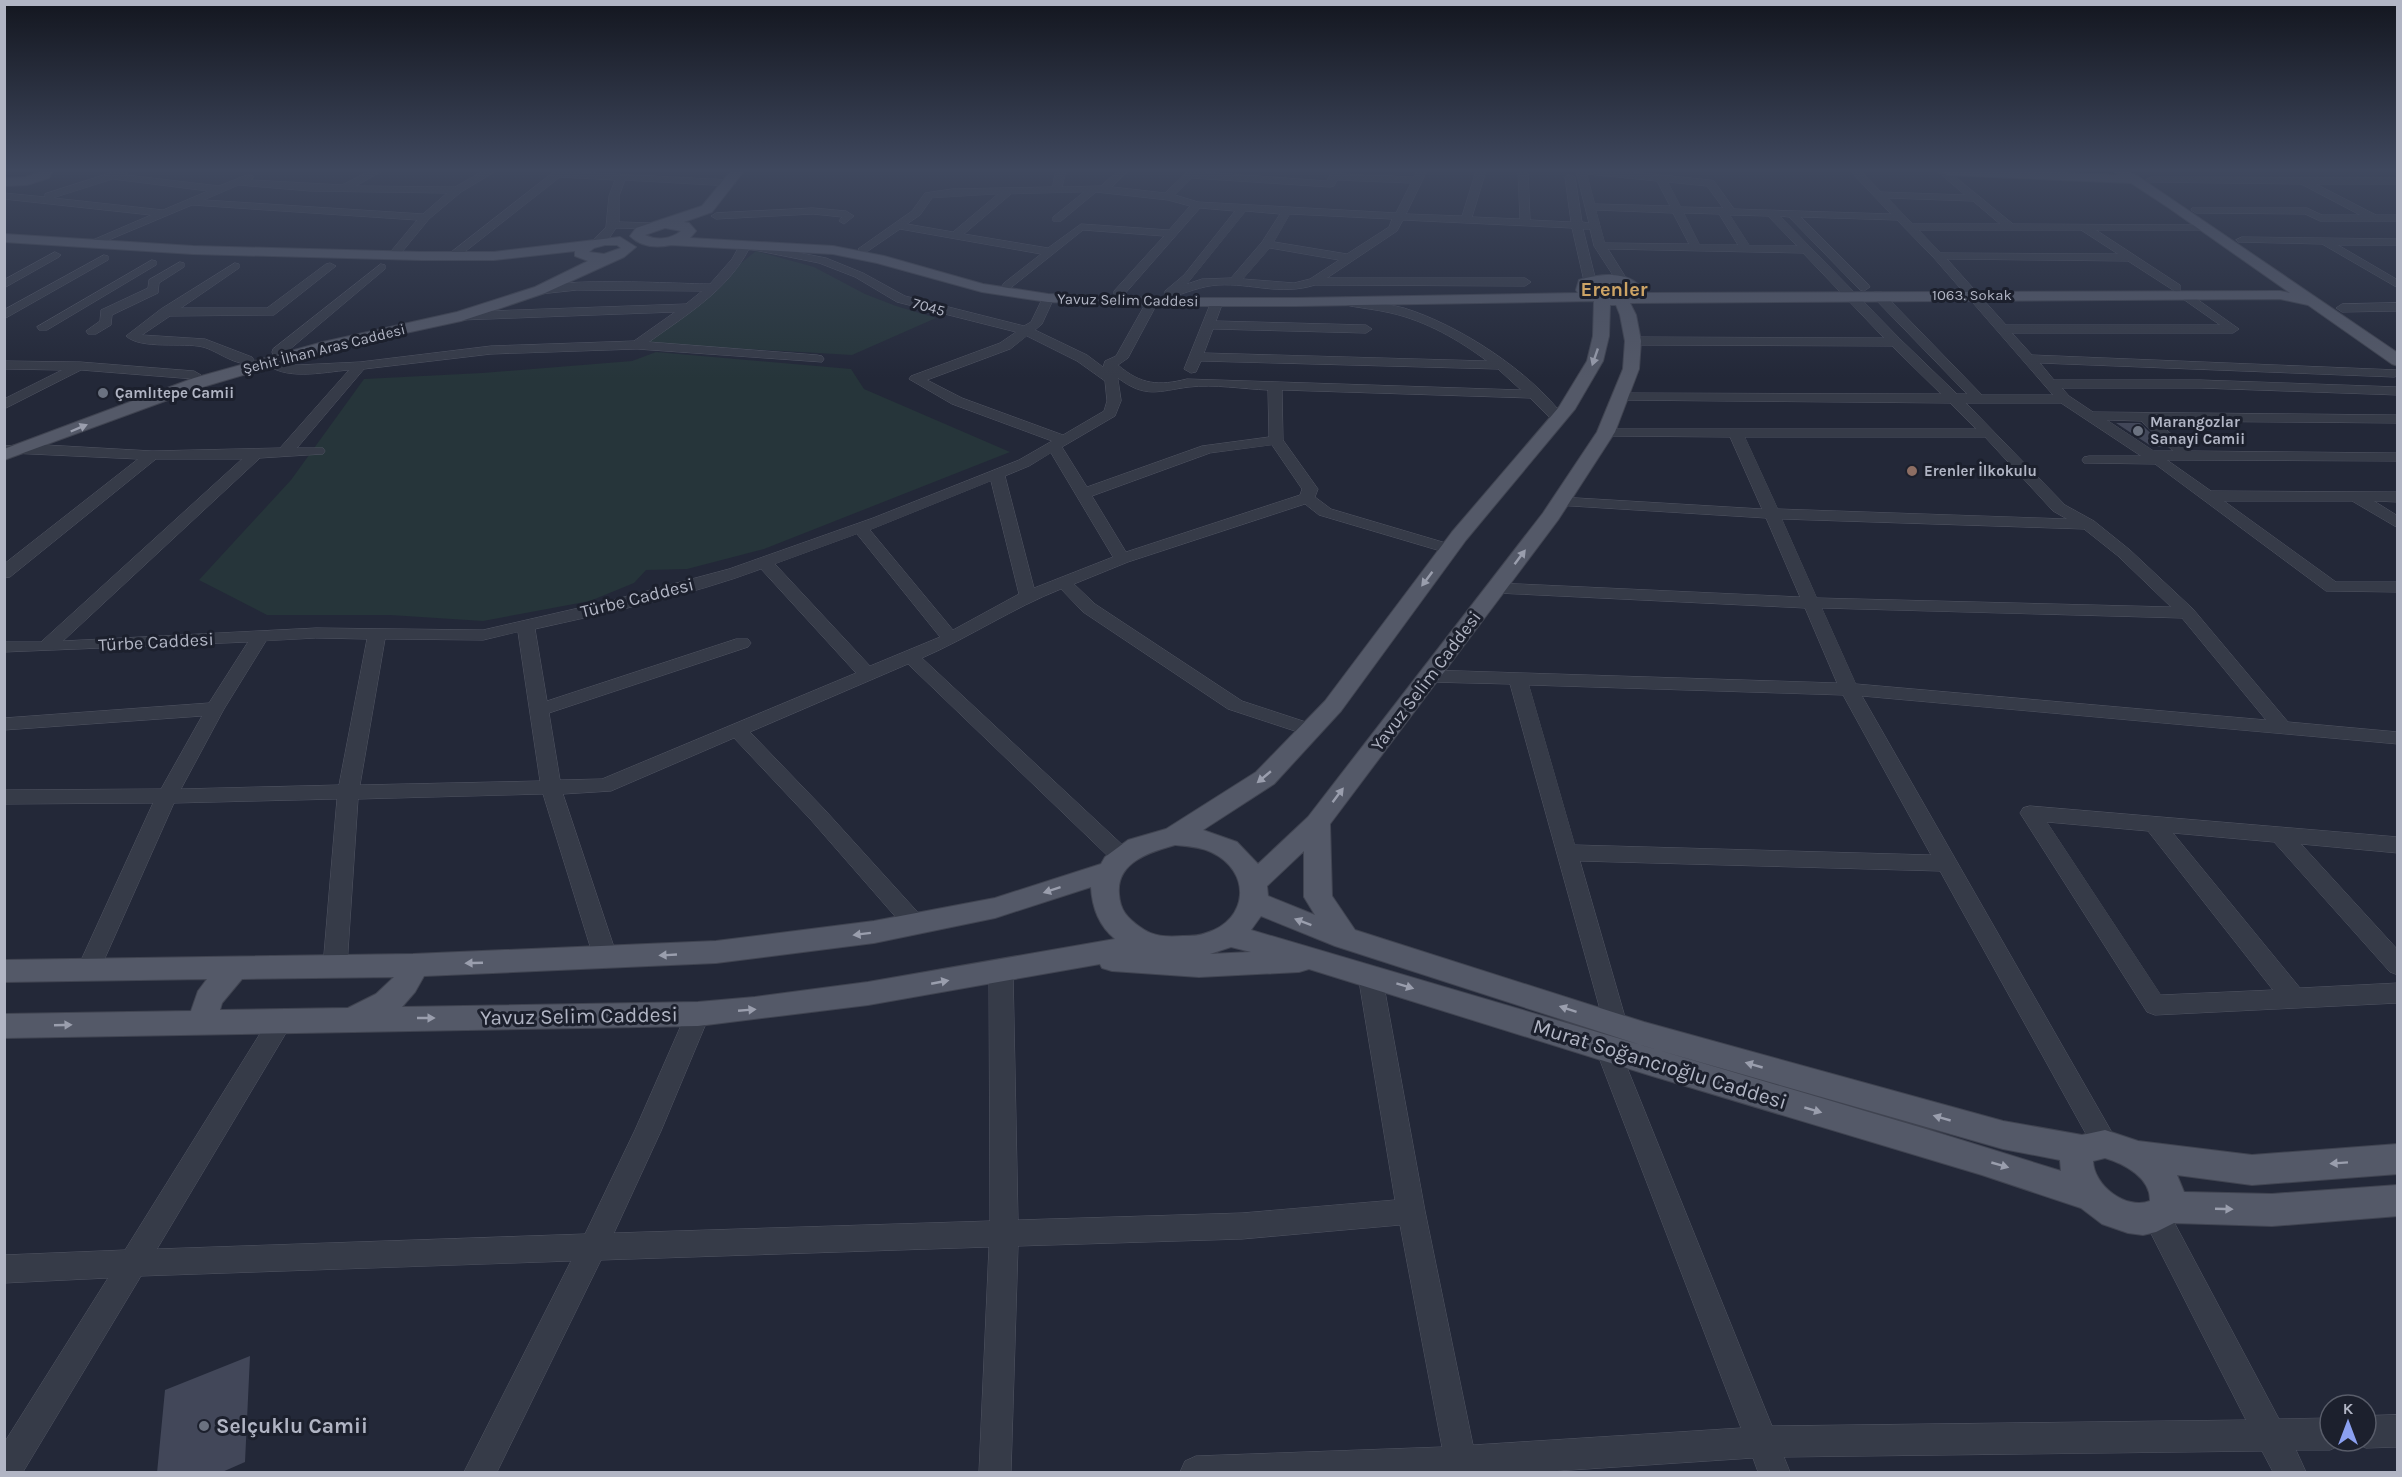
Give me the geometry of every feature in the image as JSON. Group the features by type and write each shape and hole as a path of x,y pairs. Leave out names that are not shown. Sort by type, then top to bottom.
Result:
{"main road":[{"path":"32,240 393,256 527,254 717,244"},
{"path":"601,251 623,240"},
{"path":"646,240 663,242"},
{"path":"18,249 496,262 552,266 601,251 668,240"},
{"name":"Yavuz Selim Caddesi","path":"749,240 831,243 864,249 1008,286 1052,292 1169,294 1424,291 1586,284 1605,279 1617,293 1628,315 1633,341 1631,369 1606,432 1560,502 1497,588 1317,823 1254,893"},
{"path":"2211,240 2284,289 2396,370"},
{"path":"2241,240 2397,346"},
{"name":"Yavuz Selim Caddesi","path":"663,242 814,248 856,253 982,288 1048,298 1152,302 1345,301 1617,293"},
{"path":"18,249 55,255 186,265"},
{"name":"Şehit İlhan Aras Caddesi","path":"4,455 274,356 491,302 524,290 552,266 601,251"},
{"name":"Şehit İlhan Aras Caddesi","path":"4,440 194,375 247,360 329,345 461,316 540,290 601,251"},
{"path":"213,266 440,268 496,262"},
{"path":"1175,836 1265,778 1333,706 1450,549 1558,418 1595,361 1600,336 1617,293 1587,294 1586,284"},
{"name":"1063. Sokak","path":"1846,291 1864,287 1968,292"},
{"name":"1063. Sokak","path":"1617,293 1846,291 1878,295 2284,289 2310,301 2396,370"},
{"path":"1317,823 1318,897 1345,938"},
{"path":"4,971 413,965 606,959 716,952 874,932 995,908 1114,864 1146,842 1175,836 1200,838 1222,846 1237,856 1248,868 1254,893 1245,920 1228,935 1190,948 1169,948 1148,944 1128,935 1113,922 1104,906 1103,889 1114,864"},
{"name":"Murat Soğancıoğlu Caddesi","path":"1254,893 1345,938 1611,1037 2091,1196"},
{"name":"Murat Soğancıoğlu Caddesi","path":"1228,935 1370,975 2003,1135 2093,1147"},
{"name":"Yavuz Selim Caddesi","path":"4,1026 203,1021 280,1023 350,1018 698,1014 753,1010 918,987 1148,944"},
{"path":"1074,957 1199,966 1321,960"},
{"path":"350,1018 395,999 410,978 413,965"},
{"path":"203,1021 208,999 234,968"},
{"path":"2397,1159 2252,1170 2093,1147 2076,1156 2074,1165 2077,1175 2091,1196 2111,1209 2132,1218 2161,1211 2272,1210 2397,1200"},
{"path":"2136,1155 2158,1176 2165,1187 2167,1197 2161,1211"}],"street":[{"path":"92,244 102,240"},
{"path":"393,256 406,240"},
{"path":"453,256 474,240"},
{"path":"601,251 607,240"},
{"path":"864,249 878,240"},
{"path":"978,240 1051,252"},
{"path":"1008,286 1065,240"},
{"path":"1118,294 1166,240"},
{"path":"1169,294 1188,277 1218,240"},
{"path":"1233,283 1269,240"},
{"path":"1169,294 1202,283 1296,287 1314,281 1377,240"},
{"path":"1579,240 1586,284"},
{"path":"1598,240 1617,293"},
{"path":"1692,240 1697,249"},
{"path":"1742,240 1747,250"},
{"path":"1796,240 1895,342 1989,433 2059,508 2088,524 2124,553 2187,613 2282,727"},
{"path":"1818,240 1864,287"},
{"path":"1921,240 2064,399 2094,416 2208,496 2332,588 2397,587"},
{"path":"2002,329 2233,328 2104,240"},
{"path":"2241,240 2397,242"},
{"path":"2324,241 2397,285"},
{"path":"1267,244 1350,258"},
{"path":"738,261 745,245"},
{"name":"7045","path":"745,245 822,260 860,275 901,299 1028,332 1047,339 1146,388 1173,388 1187,383 1534,394"},
{"path":"1600,246 1806,250"},
{"path":"637,345 687,308 738,261 762,249"},
{"path":"4,285 55,255"},
{"path":"1938,256 2132,258"},
{"path":"4,315 104,258"},
{"path":"43,327 152,262"},
{"path":"92,331 107,322 105,313 154,290 153,282 186,265"},
{"path":"247,266 165,312 132,336 142,339 205,343 247,360"},
{"path":"165,312 270,312 330,266"},
{"path":"381,267 274,356 283,369 360,366 491,350 637,345 817,359"},
{"path":"1314,281 1525,282"},
{"path":"540,290 588,286 710,288"},
{"path":"1878,295 1979,399"},
{"path":"1048,298 1036,324 1028,332 1005,346 916,379 957,402 1059,443 1082,494 1122,559"},
{"path":"1345,301 1400,311 1442,328 1487,353 1558,418"},
{"path":"1110,371 1121,358 1152,302"},
{"path":"1187,383 1217,302"},
{"path":"2342,308 2397,307"},
{"path":"461,316 687,308"},
{"path":"1208,325 1366,329"},
{"path":"1633,341 1895,342"},
{"path":"1195,357 1501,365"},
{"path":"2029,359 2396,370"},
{"path":"4,365 80,366 194,375"},
{"path":"4,405 80,366"},
{"path":"285,452 360,366"},
{"name":"Türbe Caddesi","path":"4,647 260,638 316,633 483,635 612,606 764,562 860,528 1024,463 1110,413 1116,403 1110,371"},
{"path":"2051,384 2200,384 2397,391"},
{"path":"1275,387 1276,440 1310,489 1307,498"},
{"path":"1620,397 2064,399"},
{"path":"2094,416 2397,419"},
{"path":"2144,416 2186,455"},
{"path":"1606,432 1989,433"},
{"path":"1736,433 1849,689 1947,863 2093,1147"},
{"path":"1082,494 1179,462 1207,449 1276,440"},
{"path":"4,450 28,448 152,455 318,451"},
{"path":"46,647 256,454"},
{"path":"7,569 152,455"},
{"path":"2089,460 2186,455 2397,457"},
{"path":"997,474 1028,596"},
{"path":"2208,496 2397,497"},
{"path":"2355,497 2397,523"},
{"path":"1307,498 1325,512 1450,549"},
{"path":"4,797 167,796 604,786 951,639 1028,596 1122,559 1307,498"},
{"path":"1560,502 1772,514 2088,524"},
{"path":"860,528 951,639"},
{"path":"764,562 867,674"},
{"path":"1063,582 1089,608 1235,705 1311,730"},
{"path":"1497,588 1811,603 2187,613"},
{"path":"526,626 551,788 606,959"},
{"path":"335,966 348,792 377,634"},
{"path":"89,969 167,796 215,709 260,638"},
{"path":"539,710 742,643"},
{"path":"910,656 1114,864"},
{"path":"1429,676 1849,689 2397,738"},
{"path":"1518,679 1567,853 1611,1037 1774,1473"},
{"path":"4,724 215,709"},
{"path":"737,730 818,815 915,924"},
{"path":"2397,845 2030,813 2155,1005 2397,993"},
{"path":"2154,824 2294,998"},
{"path":"2279,834 2397,966"},
{"path":"1567,853 1947,863"},
{"path":"995,1473 1004,1234 1001,971"},
{"path":"1370,975 1411,1211 1462,1467"},
{"path":"480,1473 593,1249 698,1014"},
{"path":"5,1473 280,1023"},
{"path":"4,1269 1242,1226 1411,1211"},
{"path":"2161,1211 2290,1473"},
{"path":"2378,1432 2397,1431"},
{"path":"1196,1473 1462,1467 1762,1442 2318,1434"}],"shaded area":[{"path":"756,251 814,267 865,294 936,318 852,355 643,343"},
{"path":"656,352 851,369 864,389 1010,452 764,549 687,569 646,570 634,583 590,601 483,621 390,615 267,615 199,580 291,480 364,379 482,373 632,361"}],"building":[{"path":"2116,423 2140,423 2165,447 2151,446"},
{"name":"Selçuklu Camii","path":"250,1356 245,1462 220,1473 157,1473 165,1390"}],"place":[{"name":"Çamlıtepe Camii","path":"103,393"},
{"name":"Marangozlar Sanayi Camii","path":"2138,431"},
{"name":"Erenler İlkokulu","path":"1912,471"},
{"name":"Selçuklu Camii","path":"204,1426"}],"district":[{"name":"Erenler","path":"1614,289"}]}
